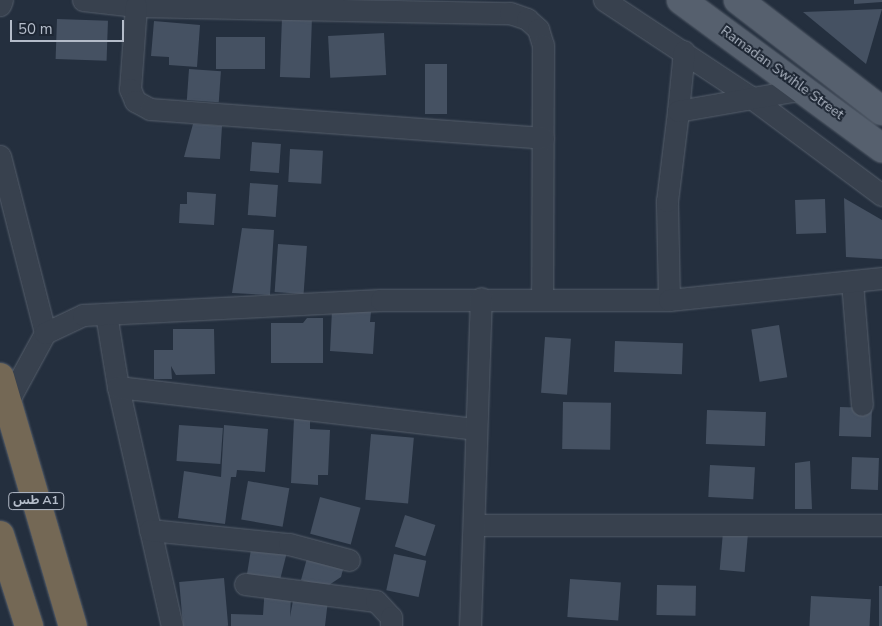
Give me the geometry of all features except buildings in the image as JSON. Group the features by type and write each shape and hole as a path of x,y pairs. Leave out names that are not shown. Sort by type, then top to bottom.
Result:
{"highway":[{"name":"طس A1","path":"0,377 73,626"},
{"path":"0,535 29,626"}],"main road":[{"name":"Ramadan Swihle Street","path":"680,0 882,148"},
{"name":"Ramadan Swihle Street","path":"738,0 882,111"}],"street":[{"path":"0,5 2,0"},
{"path":"83,0 136,6 452,6 510,14 527,19 538,29 542,45 542,299"},
{"path":"604,0 684,51 882,195"},
{"path":"136,6 130,89 135,101 150,108 542,138"},
{"path":"668,300 667,201 684,51"},
{"path":"678,112 748,96 804,89"},
{"path":"0,156 45,333"},
{"path":"7,403 45,333 83,315 480,298 668,300 882,278"},
{"path":"852,282 862,405"},
{"path":"470,626 475,525 475,429 480,298"},
{"path":"106,314 118,386 172,626"},
{"path":"118,386 475,429"},
{"path":"475,525 882,525"},
{"path":"150,530 289,544 349,560"},
{"path":"245,584 376,601 391,617 391,626"}]}
